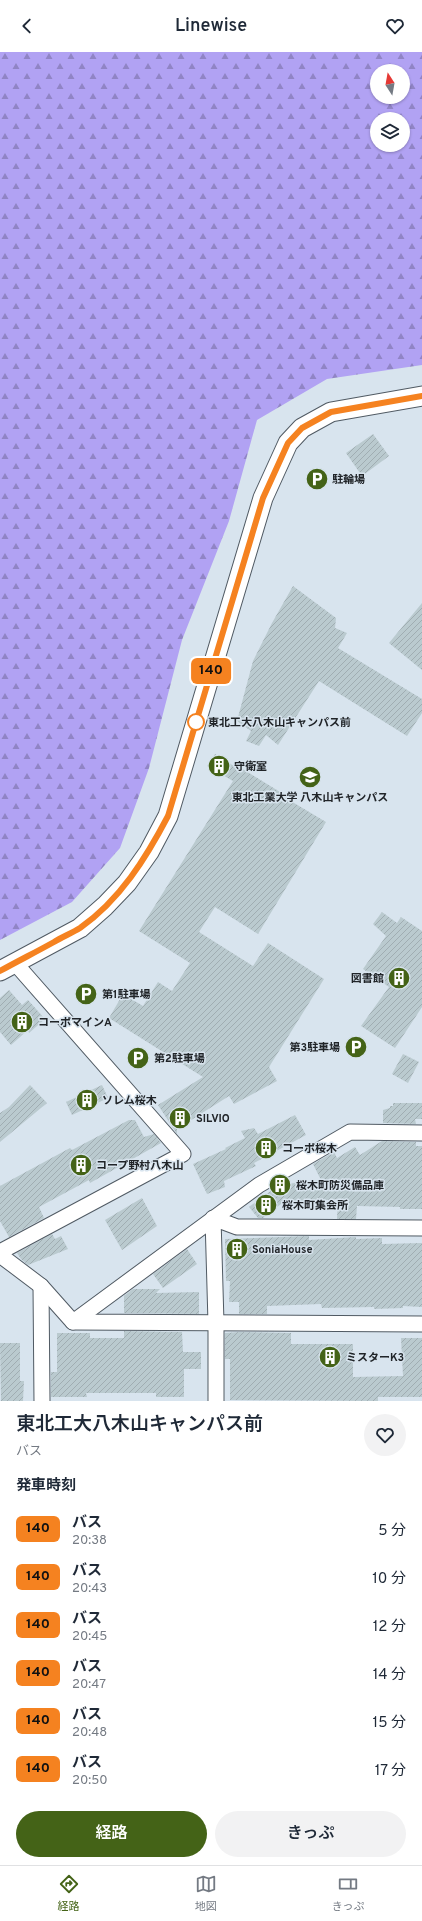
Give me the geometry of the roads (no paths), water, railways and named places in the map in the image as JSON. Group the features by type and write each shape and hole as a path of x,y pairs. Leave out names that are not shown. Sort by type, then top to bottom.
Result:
{"street":[{"path":"0,1252 183,1154 7,967 80,928 105,906 127,883 149,852 168,816 263,498 288,443 302,428 331,412 422,396"},
{"path":"73,1322 259,1185 350,1132 422,1133"},
{"path":"213,1218 237,1227 422,1228"},
{"path":"213,1218 216,1323 216,1401"},
{"path":"0,1255 41,1286 73,1322 422,1324"},
{"path":"41,1286 42,1401"}],"place":[{"name":"駐輪場","path":"317,479"},
{"name":"東北工大八木山キャンパス前","path":"196,722"},
{"name":"守衛室","path":"219,766"},
{"name":"東北工業大学 八木山キャンパス","path":"310,777"},
{"name":"図書館","path":"399,978"},
{"name":"第1駐車場","path":"86,994"},
{"name":"コーポマインA","path":"22,1022"},
{"name":"第3駐車場","path":"356,1047"},
{"name":"第2駐車場","path":"138,1058"},
{"name":"ソレム桜木","path":"87,1100"},
{"name":"SILVIO","path":"180,1118"},
{"name":"コーポ桜木","path":"266,1148"},
{"name":"コープ野村八木山","path":"81,1165"},
{"name":"桜木町防災備品庫","path":"280,1185"},
{"name":"桜木町集会所","path":"266,1205"},
{"name":"SoniaHouse","path":"237,1249"},
{"name":"ミスターK3","path":"330,1357"}]}
